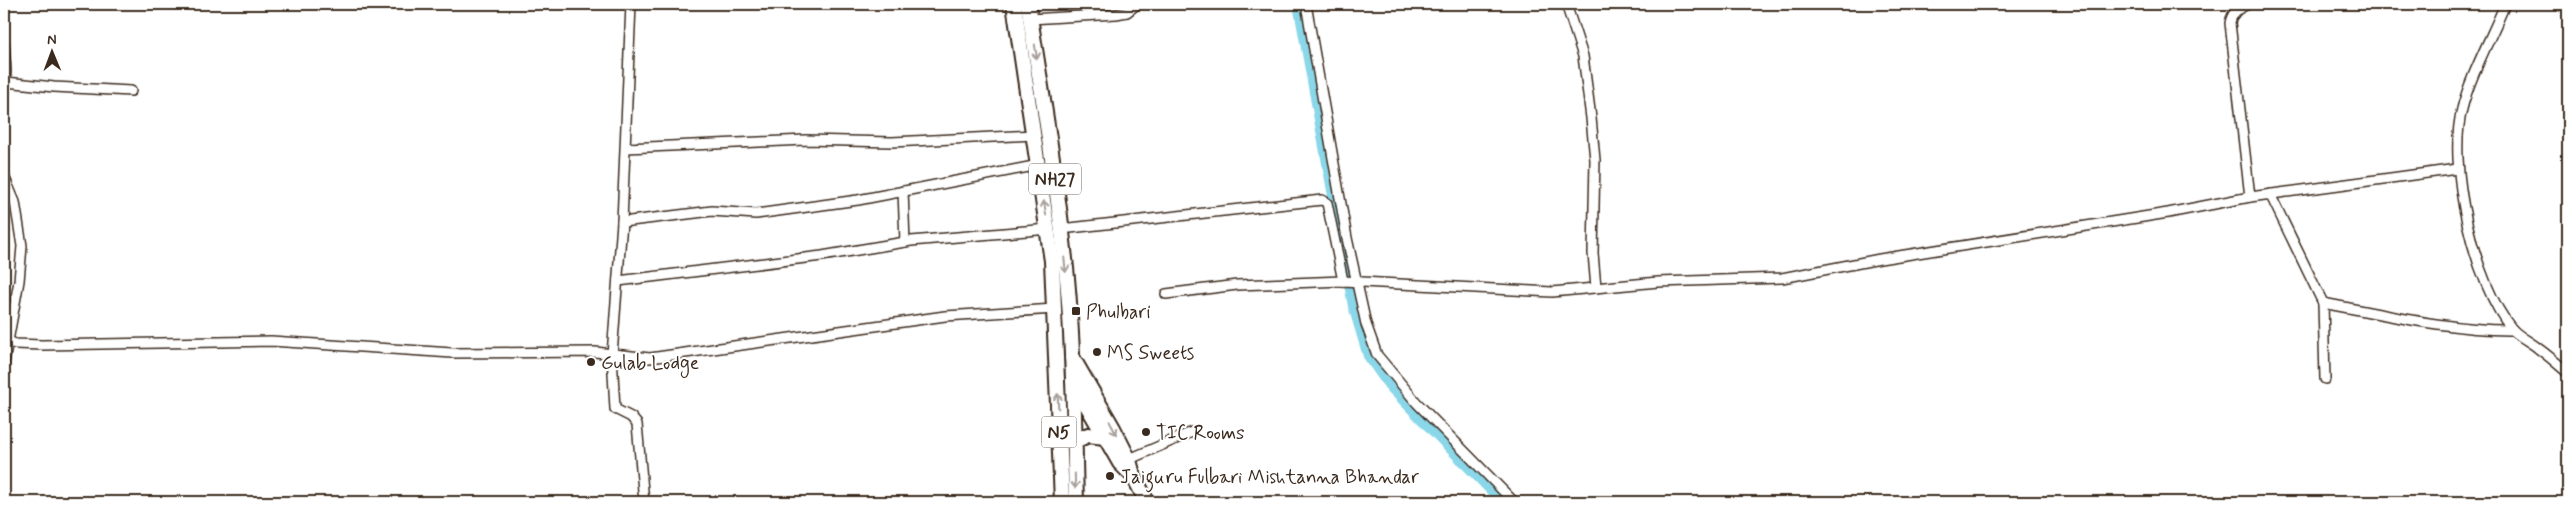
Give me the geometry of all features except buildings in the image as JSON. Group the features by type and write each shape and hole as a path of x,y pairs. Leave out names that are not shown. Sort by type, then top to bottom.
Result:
{"highway":[{"name":"NH27","path":"1014,4 1039,165 1055,229 1071,356 1072,380"},
{"name":"NH27","path":"1028,4 1050,141 1055,229 1057,361 1072,380 1105,437 1125,461"},
{"name":"NH27","path":"1056,338 1085,376 1125,461 1147,502"},
{"name":"N5","path":"1057,361 1062,502"},
{"name":"N5","path":"1072,380 1076,502"},
{"path":"1075,441 1088,435 1105,437"}],"street":[{"path":"631,4 622,222 612,355 615,409 631,417 637,424 644,502"},
{"path":"1030,20 1116,14 1127,12 1137,4"},
{"path":"1306,4 1357,281 1366,324 1377,355 1417,403 1514,502"},
{"path":"1566,4 1584,56 1590,109 1594,160 1593,253 1596,288"},
{"path":"2248,4 2235,7 2230,23 2250,197"},
{"path":"2505,4 2462,109 2458,131 2457,169 2482,271 2502,313 2512,330 2566,371"},
{"path":"4,43 6,82 4,100"},
{"path":"6,82 54,88 131,91"},
{"path":"626,148 805,140 892,142 1034,135"},
{"path":"622,222 712,211 756,214 903,191 1039,165"},
{"path":"1166,294 1237,285 1343,281 1552,292 1658,282 1782,278 1880,259 2168,213 2250,197 2457,169"},
{"path":"4,176 15,202 22,246 21,265 4,363"},
{"path":"903,191 905,242"},
{"path":"2270,194 2322,303 2325,379"},
{"path":"618,281 822,256 905,242 1055,229 1322,200 1327,203 1343,281"},
{"path":"2322,303 2427,321 2497,330 2512,330"},
{"path":"9,340 21,345 271,341 452,353 595,352 650,358 945,316 1055,309"},
{"path":"1125,461 1192,432"}],"waterway":[{"path":"1298,4 1353,306 1368,356 1389,386 1502,502"}],"place":[{"name":"Phulbari","path":"1076,311"},
{"name":"MS Sweets","path":"1097,352"},
{"name":"Gulab Lodge","path":"591,362"},
{"name":"TIC Rooms","path":"1146,432"},
{"name":"Jaiguru Fulbari Mishtanna Bhandar","path":"1110,476"}]}
